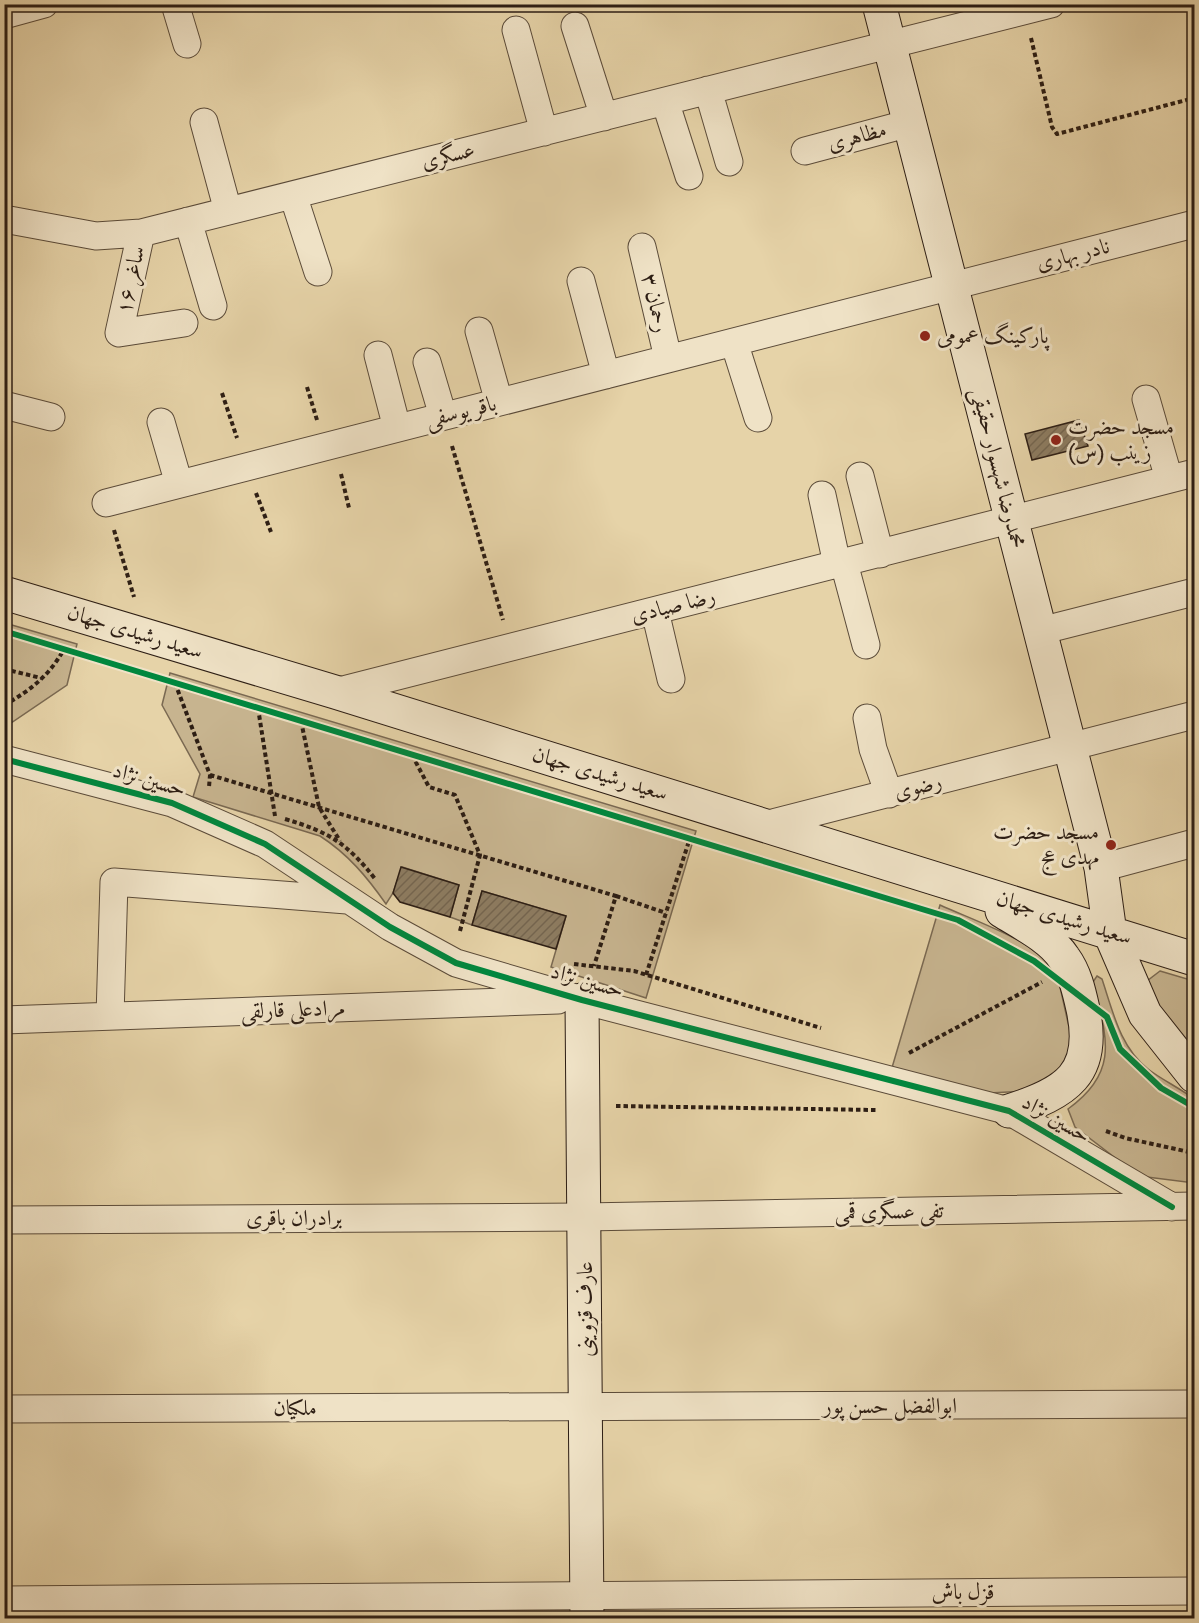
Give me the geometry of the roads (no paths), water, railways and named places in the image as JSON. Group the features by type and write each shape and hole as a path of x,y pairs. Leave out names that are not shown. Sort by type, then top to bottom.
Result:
{"street":[{"path":"175,4 187,44"},
{"name":"محمدرضا شهسوار حقیقی","path":"879,4 1101,868 1110,933 1145,1014 1194,1076"},
{"name":"عسگری","path":"4,219 96,236 141,233 890,45 1025,8 1051,4"},
{"path":"4,15 42,5"},
{"path":"575,26 604,117"},
{"path":"516,30 544,132"},
{"path":"708,90 729,162"},
{"path":"665,101 689,176"},
{"path":"204,122 228,211"},
{"name":"مظاهری","path":"805,151 910,123"},
{"path":"293,195 318,272"},
{"path":"188,221 213,306"},
{"name":"نادر بهاری","path":"951,286 1194,224"},
{"name":"ساغر ۱۶","path":"141,233 119,333 184,322"},
{"name":"رحمان ۳","path":"642,247 668,358"},
{"path":"581,281 606,375"},
{"name":"باقر یوسفی","path":"106,503 951,286"},
{"path":"478,330 499,402"},
{"path":"734,342 758,418"},
{"path":"378,355 397,428"},
{"path":"427,362 443,416"},
{"path":"1146,399 1182,476"},
{"path":"4,405 51,417"},
{"path":"161,422 179,484"},
{"name":"رضا صیادی","path":"335,692 1182,476"},
{"path":"860,477 880,554"},
{"path":"822,495 840,564 866,645"},
{"path":"1040,631 1194,592"},
{"name":"سعید رشیدی جهان","path":"4,593 335,692 1193,957"},
{"path":"655,611 671,679"},
{"name":"رضوی","path":"765,825 1070,749 1194,715"},
{"path":"867,718 873,749 889,794"},
{"name":"حسین نژاد","path":"4,759 172,803 265,844 390,927 456,963 582,999 1009,1111 1183,1207"},
{"path":"1101,868 1194,843"},
{"path":"110,1016 114,882 349,900"},
{"path":"962,887 1034,931 1064,957 1078,985 1088,1043 1085,1062 1069,1084 1042,1101 1009,1111"},
{"name":"مرادعلی قارلقی","path":"4,1020 582,999"},
{"name":"عارف قزوینی","path":"582,999 587,1607"},
{"name":"تفی عسگری قمی","path":"584,1217 1183,1207"},
{"name":"برادران باقری","path":"4,1220 584,1217"},
{"name":"ابوالفضل حسن پور","path":"585,1407 1194,1404"},
{"name":"ملکیان","path":"4,1409 585,1407"},
{"name":"قزل باش","path":"4,1600 587,1607 1194,1591"}],"place":[{"name":"پارکینگ عمومی","path":"925,336"},
{"name":"مسجد حضرت زینب (س)","path":"1056,440"},
{"name":"مسجد حضرت مهدی عج","path":"1111,845"}]}
